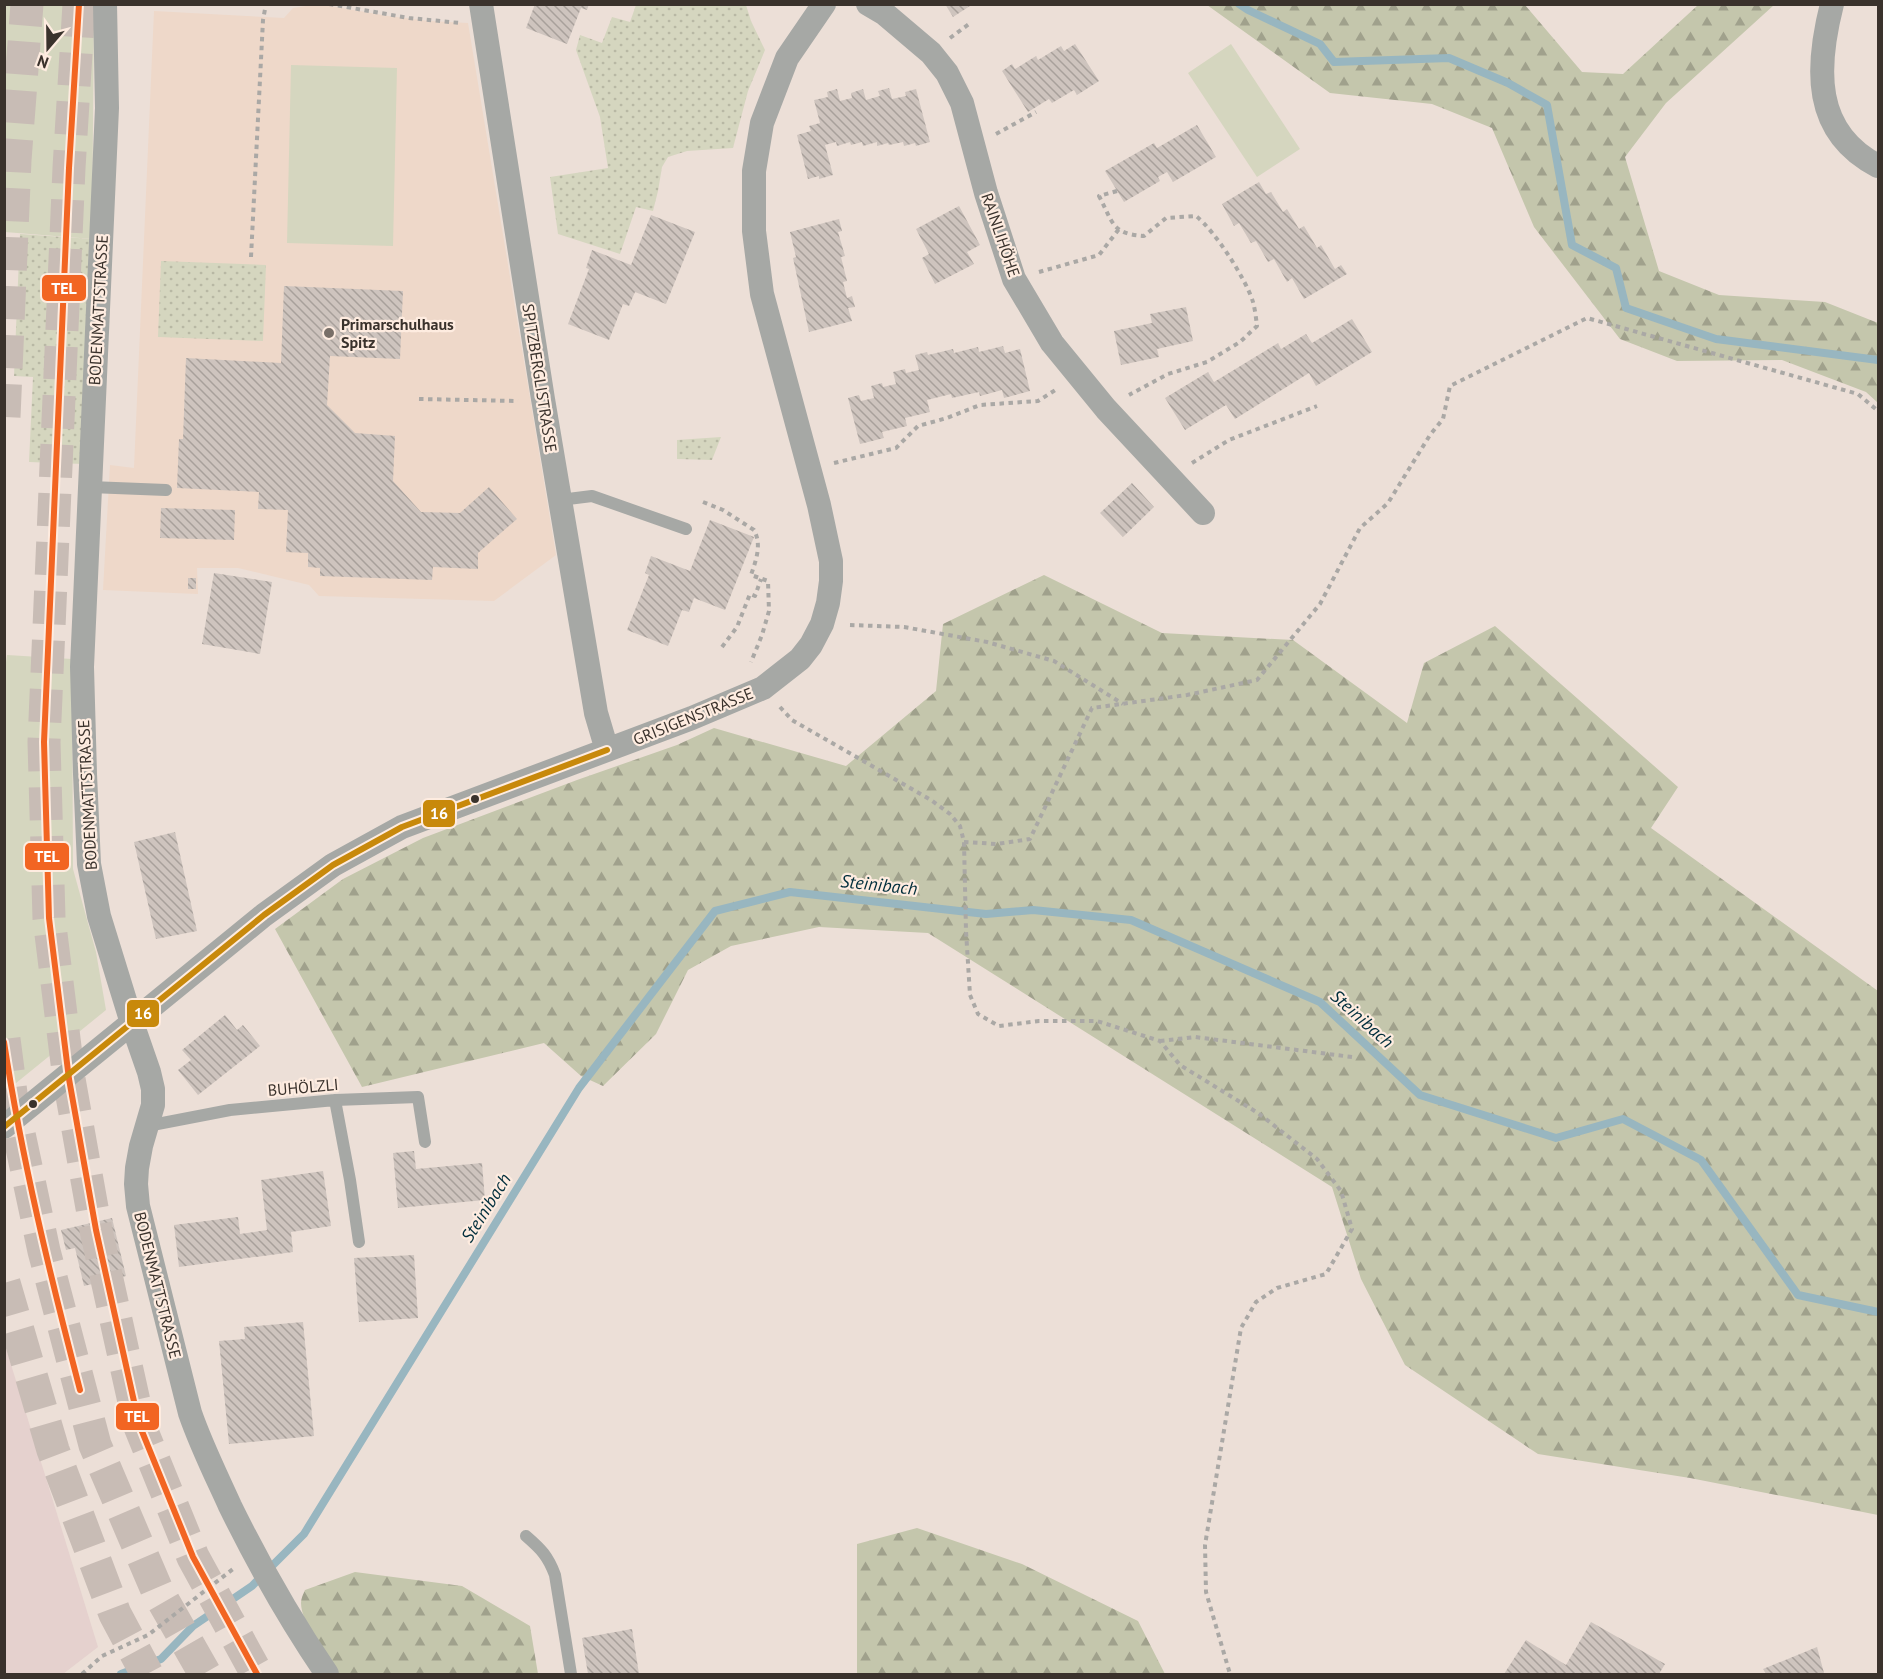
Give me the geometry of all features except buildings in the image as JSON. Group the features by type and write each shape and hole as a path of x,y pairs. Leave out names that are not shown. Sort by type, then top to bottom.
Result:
{"street":[{"name":"BODENMATTSTRASSE","path":"105,4 107,108 82,667 89,864 99,916 153,1089 153,1104 141,1146 136,1184 138,1206 190,1413 201,1444 254,1555 301,1636 327,1674"},
{"name":"SPITZBERGLISTRASSE","path":"481,4 560,500 596,713 607,750"},
{"name":"GRISIGENSTRASSE","path":"4,1127 264,915 333,865 402,826 692,718 755,678 800,659 811,645 822,624 828,603 831,561 810,470 762,294 754,231 754,171 762,123 787,58 824,4"},
{"name":"RAINLIHÖHE","path":"868,4 885,14 931,52 947,73 962,103 986,194 1014,279 1052,343 1106,409 1203,513"},
{"path":"1832,4 1821,59 1823,95 1829,112 1842,134 1858,153 1878,166"}],"lane":[{"path":"90,487 166,490"},
{"path":"560,500 592,496 686,529"},
{"name":"BUHÖLZLI","path":"147,1126 230,1110 335,1100 418,1097 425,1142"},
{"path":"335,1100 359,1242"},
{"path":"526,1536 543,1551 555,1575 571,1674"}],"path":[{"path":"250,257 263,20 266,4"},
{"path":"329,4 409,18 462,23"},
{"path":"988,139 1036,112"},
{"path":"1106,409 1168,374 1207,362 1240,342 1257,326 1254,304 1244,279 1206,224 1196,216 1166,218 1144,236 1127,235 1111,222 1099,196 1117,191"},
{"path":"1040,272 1099,255 1119,229"},
{"path":"964,842 997,844 1030,839 1092,708 1187,695 1257,680 1320,604 1360,528 1388,503 1430,435 1443,419 1450,386 1587,318 1858,394 1878,411"},
{"path":"419,399 510,402"},
{"path":"810,470 896,448 918,426 981,405 1038,401"},
{"path":"1168,478 1229,440 1317,406"},
{"path":"703,502 723,510 754,530 756,534 759,549 751,575 768,581 769,611 762,635 755,678 792,720 923,795 950,814 960,826 964,842 970,995 978,1014 999,1026 1040,1021 1097,1021 1160,1041 1195,1037 1352,1056"},
{"path":"722,647 737,627 750,594 755,596 761,579"},
{"path":"822,624 904,627 987,642 1054,661 1123,704"},
{"path":"1160,1041 1180,1065 1258,1113 1317,1159 1341,1191 1352,1228 1326,1274 1277,1288 1256,1302 1241,1328 1205,1545 1206,1592 1230,1674"},
{"path":"82,1674 102,1656 148,1635 254,1555"}],"shaded area":[{"name":"Primarschulhaus Spitz","path":"319,4 388,16 468,23 556,555 494,601 319,596 309,585 238,568 197,568 198,594 103,590 110,465 134,468 154,11 284,18 293,8"},
{"path":"5,1345 98,1647 63,1674 5,1674"}],"green space":[{"path":"4,5 94,5 92,239 5,232"},
{"path":"636,5 746,5 765,50 748,91 733,148 687,151 668,157 662,167 653,211 636,207 620,254 558,234 550,177 608,168 600,117 576,50 580,35 602,43 612,17 630,22"},
{"path":"1207,5 1525,5 1582,72 1623,74 1698,5 1774,5 1666,103 1625,157 1659,271 1719,295 1825,302 1878,323 1878,403 1866,392 1782,360 1677,361 1620,339 1534,227 1492,128 1432,104 1330,93"},
{"path":"1231,44 1300,149 1257,177 1188,73"},
{"path":"291,65 397,68 393,246 287,243"},
{"path":"20,234 92,239 83,464 29,462 33,377 14,376"},
{"path":"161,261 266,265 263,341 158,337"},
{"path":"721,437 712,460 677,459 677,440"},
{"path":"1044,575 1162,633 1293,640 1407,723 1424,663 1495,626 1678,787 1651,828 1878,991 1878,1515 1690,1478 1538,1454 1405,1365 1361,1279 1332,1187 928,933 819,927 731,946 688,970 656,1034 603,1086 581,1076 544,1043 362,1087 275,929 343,879 423,838 677,745 714,728 846,766 936,691 943,624"},
{"path":"7,655 72,659 73,869 96,952 106,1010 5,1092 4,677"},
{"path":"917,1528 1022,1564 1138,1621 1165,1674 857,1674 857,1544"},
{"path":"355,1572 462,1586 530,1626 538,1674 338,1674 321,1650 305,1620 301,1600 305,1590"}],"waterway":[{"path":"1239,4 1320,44 1334,62 1449,58 1508,83 1547,105 1572,245 1616,268 1626,308 1716,339 1878,360"},
{"name":"Steinibach","path":"121,1674 161,1659 193,1626 252,1586 304,1534 579,1088 715,911 790,892 986,914 1033,910 1131,920 1320,1002 1420,1095 1556,1138 1623,1119 1701,1160 1798,1295 1878,1312"}],"tunnel":[{"path":"4,417 15,160 27,4"},
{"path":"79,4 69,168 44,742 49,918 69,1079 96,1230 139,1424 193,1557 257,1674"},
{"path":"4,1039 12,1101 44,1251 95,1445 157,1590 205,1674"},
{"path":"4,1283 53,1450 115,1614 147,1674"}],"transit line":[{"name":"TEL","path":"79,4 69,168 44,742 49,918 69,1079 96,1230 139,1424 193,1557 257,1674"},
{"name":"16","path":"4,1127 264,915 333,865 402,827 607,750"},
{"name":"TEL","path":"4,1042 19,1130 80,1390"}],"place":[{"name":"Primarschulhaus Spitz","path":"329,333"}]}
